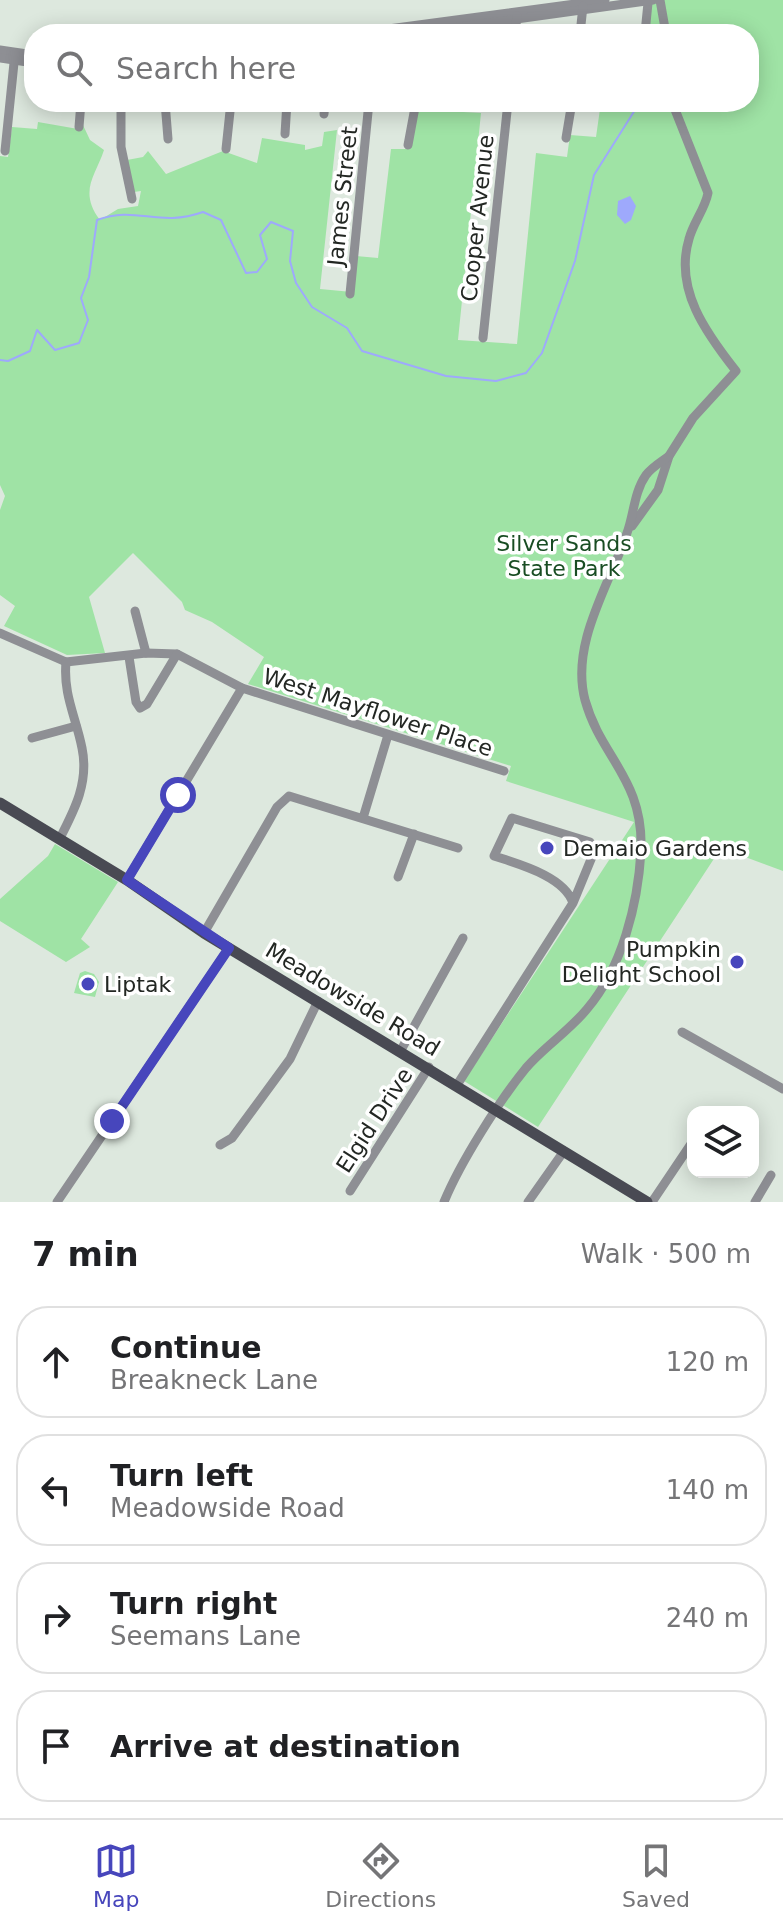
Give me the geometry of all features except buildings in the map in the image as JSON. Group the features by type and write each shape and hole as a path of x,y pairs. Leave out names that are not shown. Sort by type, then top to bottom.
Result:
{"main road":[{"name":"Meadowside Road","path":"2,809 60,838 204,933 650,1202"}],"street":[{"path":"583,7 605,0"},
{"path":"660,0 664,24"},
{"path":"479,24 583,7 650,2 646,24"},
{"path":"581,24 583,7"},
{"path":"516,24 517,16"},
{"path":"0,50 24,59"},
{"path":"5,151 15,56"},
{"path":"0,58 24,56"},
{"path":"79,127 80,112"},
{"path":"121,112 121,147 132,199"},
{"path":"166,112 168,139"},
{"path":"226,149 230,112"},
{"path":"285,134 286,112"},
{"name":"James Street","path":"350,294 368,112"},
{"path":"408,145 414,112"},
{"name":"Cooper Avenue","path":"483,338 507,112"},
{"path":"566,138 570,112"},
{"path":"444,1202 525,1069 599,994 616,959 633,906 641,850 637,811 629,783 591,716 582,676 595,617 628,531 644,478 669,456 703,405 736,371 702,324 685,277 687,244 708,193 676,112"},
{"path":"628,531 643,511 669,456"},
{"path":"135,611 146,653"},
{"path":"0,647 3,635 66,662 146,653 177,654 147,704 140,708 136,702 129,657"},
{"name":"West Mayflower Place","path":"177,654 242,688 504,771"},
{"path":"60,838 79,801 83,780 82,749 67,701 66,662"},
{"path":"127,880 242,688"},
{"path":"32,738 76,726"},
{"path":"363,818 388,735"},
{"path":"204,933 277,807 289,796 458,848"},
{"path":"457,1085 573,903 584,879 593,844 516,818 509,822 494,856 539,873 570,895 573,903"},
{"path":"398,877 414,834"},
{"path":"401,1050 463,938"},
{"path":"57,1202 229,948"},
{"path":"220,1145 232,1138 290,1059 318,1001"},
{"path":"682,1032 783,1089"},
{"name":"Elgid Drive","path":"350,1191 429,1067"},
{"path":"650,1202 687,1150"},
{"path":"528,1202 564,1151"},
{"path":"755,1202 771,1175"}],"green space":[{"name":"Silver Sands State Park","path":"646,0 783,0 783,871 721,848 538,1127 464,1081 634,822 506,781 511,766 248,684 264,657 212,622 185,610 182,602 133,553 89,597 105,653 67,655 4,626 15,606 0,595 0,510 5,496 0,485 0,156 8,157 12,127 37,129 38,122 78,129 82,123 90,140 104,150 89,192 100,220 118,209 138,206 141,191 134,192 127,160 143,157 148,151 166,174 223,151 257,163 262,138 305,145 305,150 322,146 324,132 337,130 320,289 352,292 356,256 378,258 391,149 405,149 411,143 416,112 481,113 458,340 517,344 536,153 567,157 570,135 596,137 600,112 759,112 759,24 643,24"},
{"path":"55,844 118,882 81,939 90,947 66,962 0,921 0,899 48,856"},
{"name":"Liptak","path":"80,973 94,974 99,982 95,997 74,993"}],"water":[{"path":"630,196 636,206 631,220 625,224 617,215 618,201"}],"waterway":[{"path":"0,360 8,361 30,351 37,330 55,350 79,343 88,320 81,298 89,277 97,220 124,215 173,218 203,212 221,220 246,273 257,272 267,259 260,235 271,222 293,231 290,261 296,283 312,307 347,328 362,351 446,376 496,381 526,373 542,353 575,261 594,175 634,112"}],"place":[{"name":"Demaio Gardens","path":"547,848"},
{"name":"Pumpkin Delight School","path":"737,962"},
{"name":"Liptak","path":"88,984"}],"route":[{"path":"112,1121 229,948 127,880 178,795"}]}
